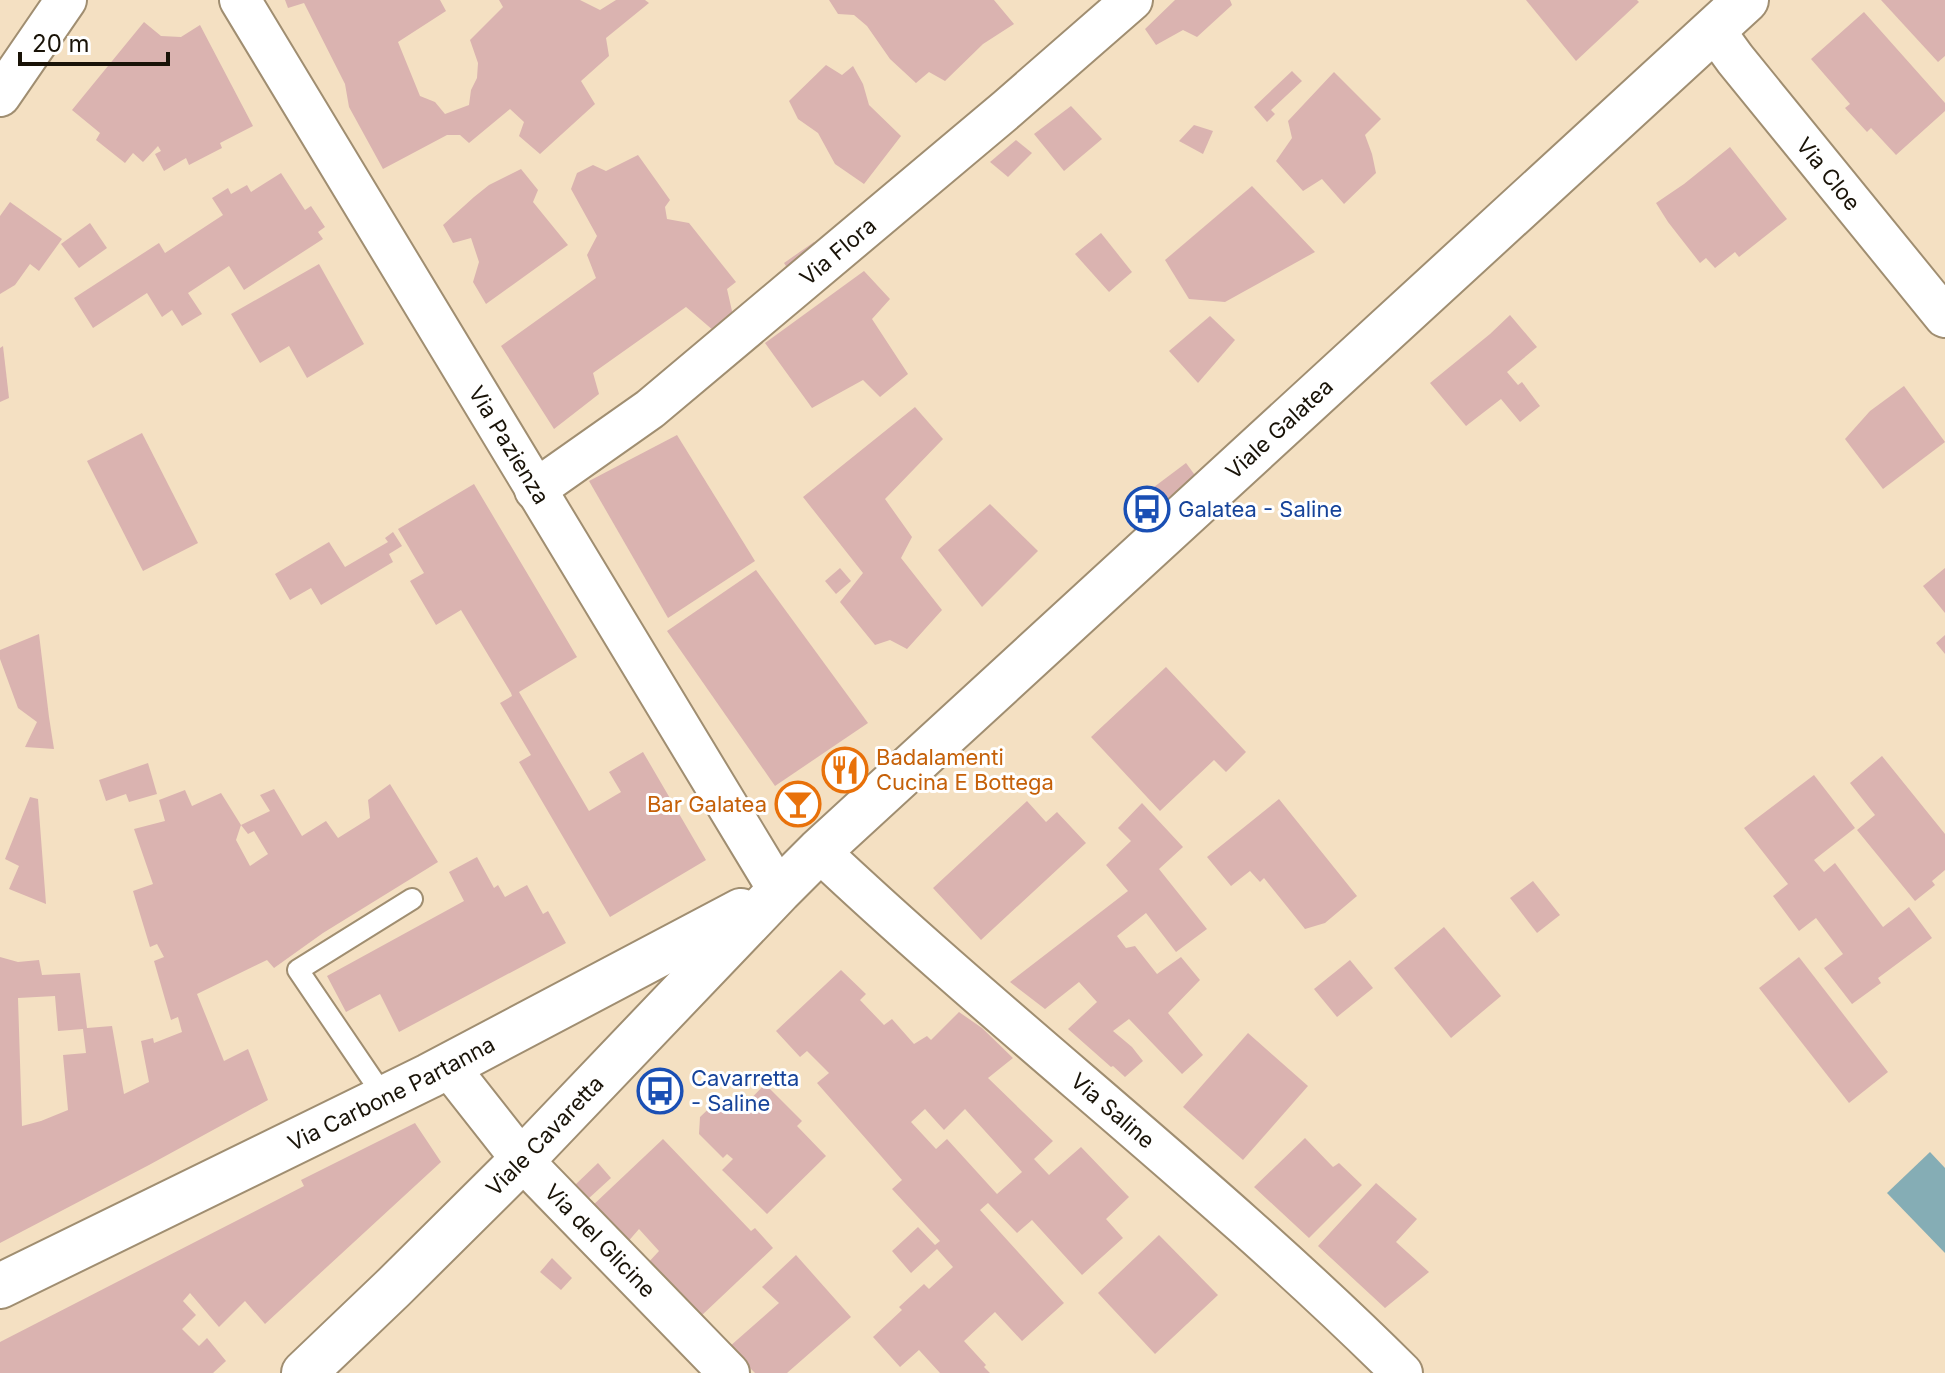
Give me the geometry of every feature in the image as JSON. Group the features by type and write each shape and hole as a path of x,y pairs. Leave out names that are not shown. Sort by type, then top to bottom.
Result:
{"main road":[{"name":"Viale Galatea","path":"779,891 1746,0"},
{"name":"Via Carbone Partanna","path":"0,1286 385,1098 779,891"},
{"name":"Viale Cavaretta","path":"304,1373 522,1160 779,891"}],"street":[{"path":"7,68 66,0"},
{"name":"Via Pazienza","path":"240,0 779,891"},
{"name":"Via Flora","path":"535,490 650,409 1132,0"},
{"name":"Via Cloe","path":"1714,30 1945,317"},
{"name":"Via Saline","path":"819,851 899,925 1237,1219 1402,1373"},
{"name":"Via del Glicine","path":"448,1066 522,1160 729,1373"}],"lane":[{"path":"385,1098 298,970 412,899"}],"water":[{"path":"1930,1152 1945,1168 1945,1253 1887,1193"}],"building":[{"path":"285,0 440,0 446,11 398,42 420,96 435,102 445,114 469,105 478,63 470,40 503,7 499,0 580,0 600,10 616,0 645,0 649,3 606,38 609,56 581,81 595,104 540,154 519,136 524,122 510,109 469,143 460,135 447,135 383,169 349,107 345,84 304,3 288,8"},
{"path":"829,0 994,0 1014,24 983,44 945,81 929,72 916,83 890,59 867,26 854,15 838,14"},
{"path":"1175,0 1230,0 1232,5 1197,37 1183,30 1156,45 1145,29"},
{"path":"1526,0 1637,0 1639,2 1576,61"},
{"path":"1881,0 1945,0 1945,56 1938,62"},
{"path":"1864,12 1945,103 1945,111 1896,155 1871,128 1867,132 1845,108 1850,104 1811,59"},
{"path":"144,22 161,36 181,37 200,25 253,126 220,143 222,148 189,165 186,158 164,171 155,154 161,151 158,146 143,162 133,153 125,163 96,140 100,133 72,110"},
{"path":"826,65 842,75 853,66 863,84 869,105 901,136 864,184 835,164 818,133 798,119 789,101"},
{"path":"1292,71 1302,81 1271,110 1275,114 1267,122 1254,107"},
{"path":"1334,72 1381,119 1365,135 1376,173 1344,204 1322,179 1303,191 1276,161 1292,138 1288,121"},
{"path":"1071,106 1102,139 1064,171 1034,134"},
{"path":"1194,125 1213,131 1203,154 1179,141"},
{"path":"1016,140 1032,153 1008,177 990,162"},
{"path":"1730,147 1787,219 1739,257 1735,252 1715,268 1706,258 1700,263 1656,203"},
{"path":"638,155 670,200 665,207 667,219 689,223 736,282 727,289 735,324 721,337 686,307 593,373 599,394 554,429 501,346 596,278 587,255 597,236 571,189 577,173 593,165 606,171"},
{"path":"521,169 538,190 533,202 568,245 486,304 473,282 479,262 471,238 453,243 443,225 489,185"},
{"path":"281,173 305,210 311,206 325,227 318,232 323,239 244,290 229,266 188,293 202,314 182,326 172,310 162,317 147,293 93,328 74,298 159,243 165,253 223,215 212,198 228,188 231,194 247,185 251,192"},
{"path":"1252,186 1315,252 1225,302 1189,299 1165,260"},
{"path":"10,202 62,239 39,271 30,264 15,285 0,294 0,216"},
{"path":"90,223 107,248 79,268 61,244"},
{"path":"1101,233 1132,272 1109,292 1075,254"},
{"path":"814,242 824,261 798,284 784,263"},
{"path":"319,264 364,344 307,378 289,346 260,363 231,314"},
{"path":"864,271 890,299 872,319 908,374 880,397 863,380 812,408 765,343"},
{"path":"1510,315 1537,347 1507,372 1518,385 1522,382 1540,406 1520,422 1501,399 1466,426 1430,383"},
{"path":"1210,316 1235,340 1198,383 1169,351"},
{"path":"3,346 9,398 0,402 0,348"},
{"path":"1904,386 1945,442 1883,489 1845,439 1870,411"},
{"path":"915,407 943,439 885,499 912,537 901,558 942,610 907,649 890,640 875,645 840,602 863,573 803,497"},
{"path":"142,433 198,543 143,571 87,461"},
{"path":"677,435 755,561 668,618 589,481"},
{"path":"1186,463 1200,482 1166,511 1150,490"},
{"path":"474,484 577,657 519,692 589,811 621,792 609,772 643,752 706,860 610,917 519,762 531,755 500,703 512,696 511,693 461,610 436,625 410,581 424,573 398,529"},
{"path":"990,504 1038,551 982,607 938,550"},
{"path":"393,532 402,546 389,554 393,562 321,605 311,588 290,600 275,574 329,542 345,567 388,542 385,538"},
{"path":"840,568 851,581 836,594 825,581"},
{"path":"1945,568 1945,613 1923,586"},
{"path":"756,570 868,723 775,786 667,631"},
{"path":"39,634 54,749 25,747 37,722 18,708 0,659 0,650"},
{"path":"1945,635 1945,654 1936,643"},
{"path":"1166,667 1246,752 1226,772 1214,760 1160,811 1091,737"},
{"path":"1882,756 1945,834 1945,870 1932,881 1935,885 1915,901 1857,830 1875,815 1850,783"},
{"path":"148,763 157,794 129,802 126,794 106,801 99,780"},
{"path":"1814,775 1855,828 1814,860 1824,872 1835,863 1883,927 1909,907 1932,938 1878,978 1881,983 1852,1004 1824,968 1843,954 1816,918 1799,931 1773,896 1788,884 1744,828"},
{"path":"390,784 438,862 323,933 274,968 267,960 197,994 224,1061 248,1049 268,1100 0,1243 0,957 18,962 39,960 42,975 80,973 87,1028 112,1026 124,1094 149,1082 141,1041 153,1038 154,1043 182,1032 178,1017 171,1020 154,961 164,957 157,944 150,947 133,891 153,884 134,829 165,821 159,800 185,790 192,806 221,793 241,825 270,811 260,795 274,789 302,836 326,821 338,838 370,818 368,800","holes":["241,825 248,834 254,831 268,854 250,866 236,840","55,996 58,1031 83,1029 86,1053 63,1055 68,1110 22,1126 18,998"]},
{"path":"30,797 38,799 46,904 9,889 19,866 5,859"},
{"path":"1279,799 1357,896 1325,923 1305,929 1264,878 1260,882 1250,871 1231,886 1207,857"},
{"path":"1027,801 1046,822 1057,812 1086,843 981,940 933,888"},
{"path":"1142,803 1183,847 1159,869 1207,929 1176,952 1146,913 1117,936 1126,948 1135,946 1157,974 1181,957 1200,980 1168,1013 1203,1055 1182,1074 1129,1019 1113,1031 1143,1061 1125,1077 1068,1029 1097,1002 1079,982 1045,1009 1010,982 1128,891 1106,865 1131,841 1118,828"},
{"path":"477,857 494,888 498,885 505,897 527,885 543,914 548,911 566,943 399,1032 380,994 346,1012 327,976 464,901 449,872"},
{"path":"1533,881 1560,915 1537,933 1510,898"},
{"path":"1444,927 1501,996 1451,1038 1394,968"},
{"path":"1799,957 1888,1072 1849,1103 1759,988"},
{"path":"1350,960 1373,988 1337,1017 1314,989"},
{"path":"841,970 866,994 860,1000 884,1025 892,1019 914,1044 927,1036 931,1040 959,1012 982,1028 1013,1058 988,1078 1053,1141 1034,1159 1049,1175 1081,1147 1129,1197 1106,1219 1123,1238 1082,1275 1032,1220 1017,1233 988,1203 980,1210 1064,1303 1022,1341 995,1312 964,1341 990,1373 940,1373 919,1350 900,1367 873,1337 924,1284 929,1289 953,1267 937,1249 911,1273 892,1251 918,1227 935,1245 940,1241 892,1189 902,1180 817,1083 829,1073 807,1051 800,1057 776,1031","holes":["925,1109 944,1130 965,1109 1022,1172 997,1194 947,1139 936,1149 911,1122"]},
{"path":"1248,1033 1308,1086 1243,1160 1183,1107"},
{"path":"765,1084 802,1121 797,1126 826,1156 767,1214 722,1170 733,1159 727,1154 723,1158 699,1134 700,1117 720,1098 736,1101 743,1107"},
{"path":"415,1123 441,1162 265,1324 245,1301 219,1327 190,1293 183,1301 196,1315 182,1329 199,1346 207,1338 226,1361 213,1373 0,1373 0,1342 304,1186 301,1180"},
{"path":"1305,1138 1333,1167 1339,1163 1362,1185 1309,1238 1254,1187"},
{"path":"663,1139 751,1231 755,1228 773,1248 701,1316 682,1295 678,1299 646,1265 659,1251 639,1229 626,1244 591,1207"},
{"path":"598,1163 611,1178 588,1199 575,1185"},
{"path":"1376,1183 1417,1219 1396,1242 1429,1272 1385,1308 1318,1246"},
{"path":"1159,1235 1218,1295 1155,1354 1098,1293"},
{"path":"796,1255 851,1317 787,1373 755,1373 729,1347 779,1303 762,1287"},
{"path":"552,1258 572,1278 561,1290 540,1272"}],"place":[{"name":"Galatea - Saline","path":"1147,509"},
{"name":"Badalamenti Cucina E Bottega","path":"845,770"},
{"name":"Bar Galatea","path":"798,804"},
{"name":"Cavarretta - Saline","path":"660,1091"}]}
